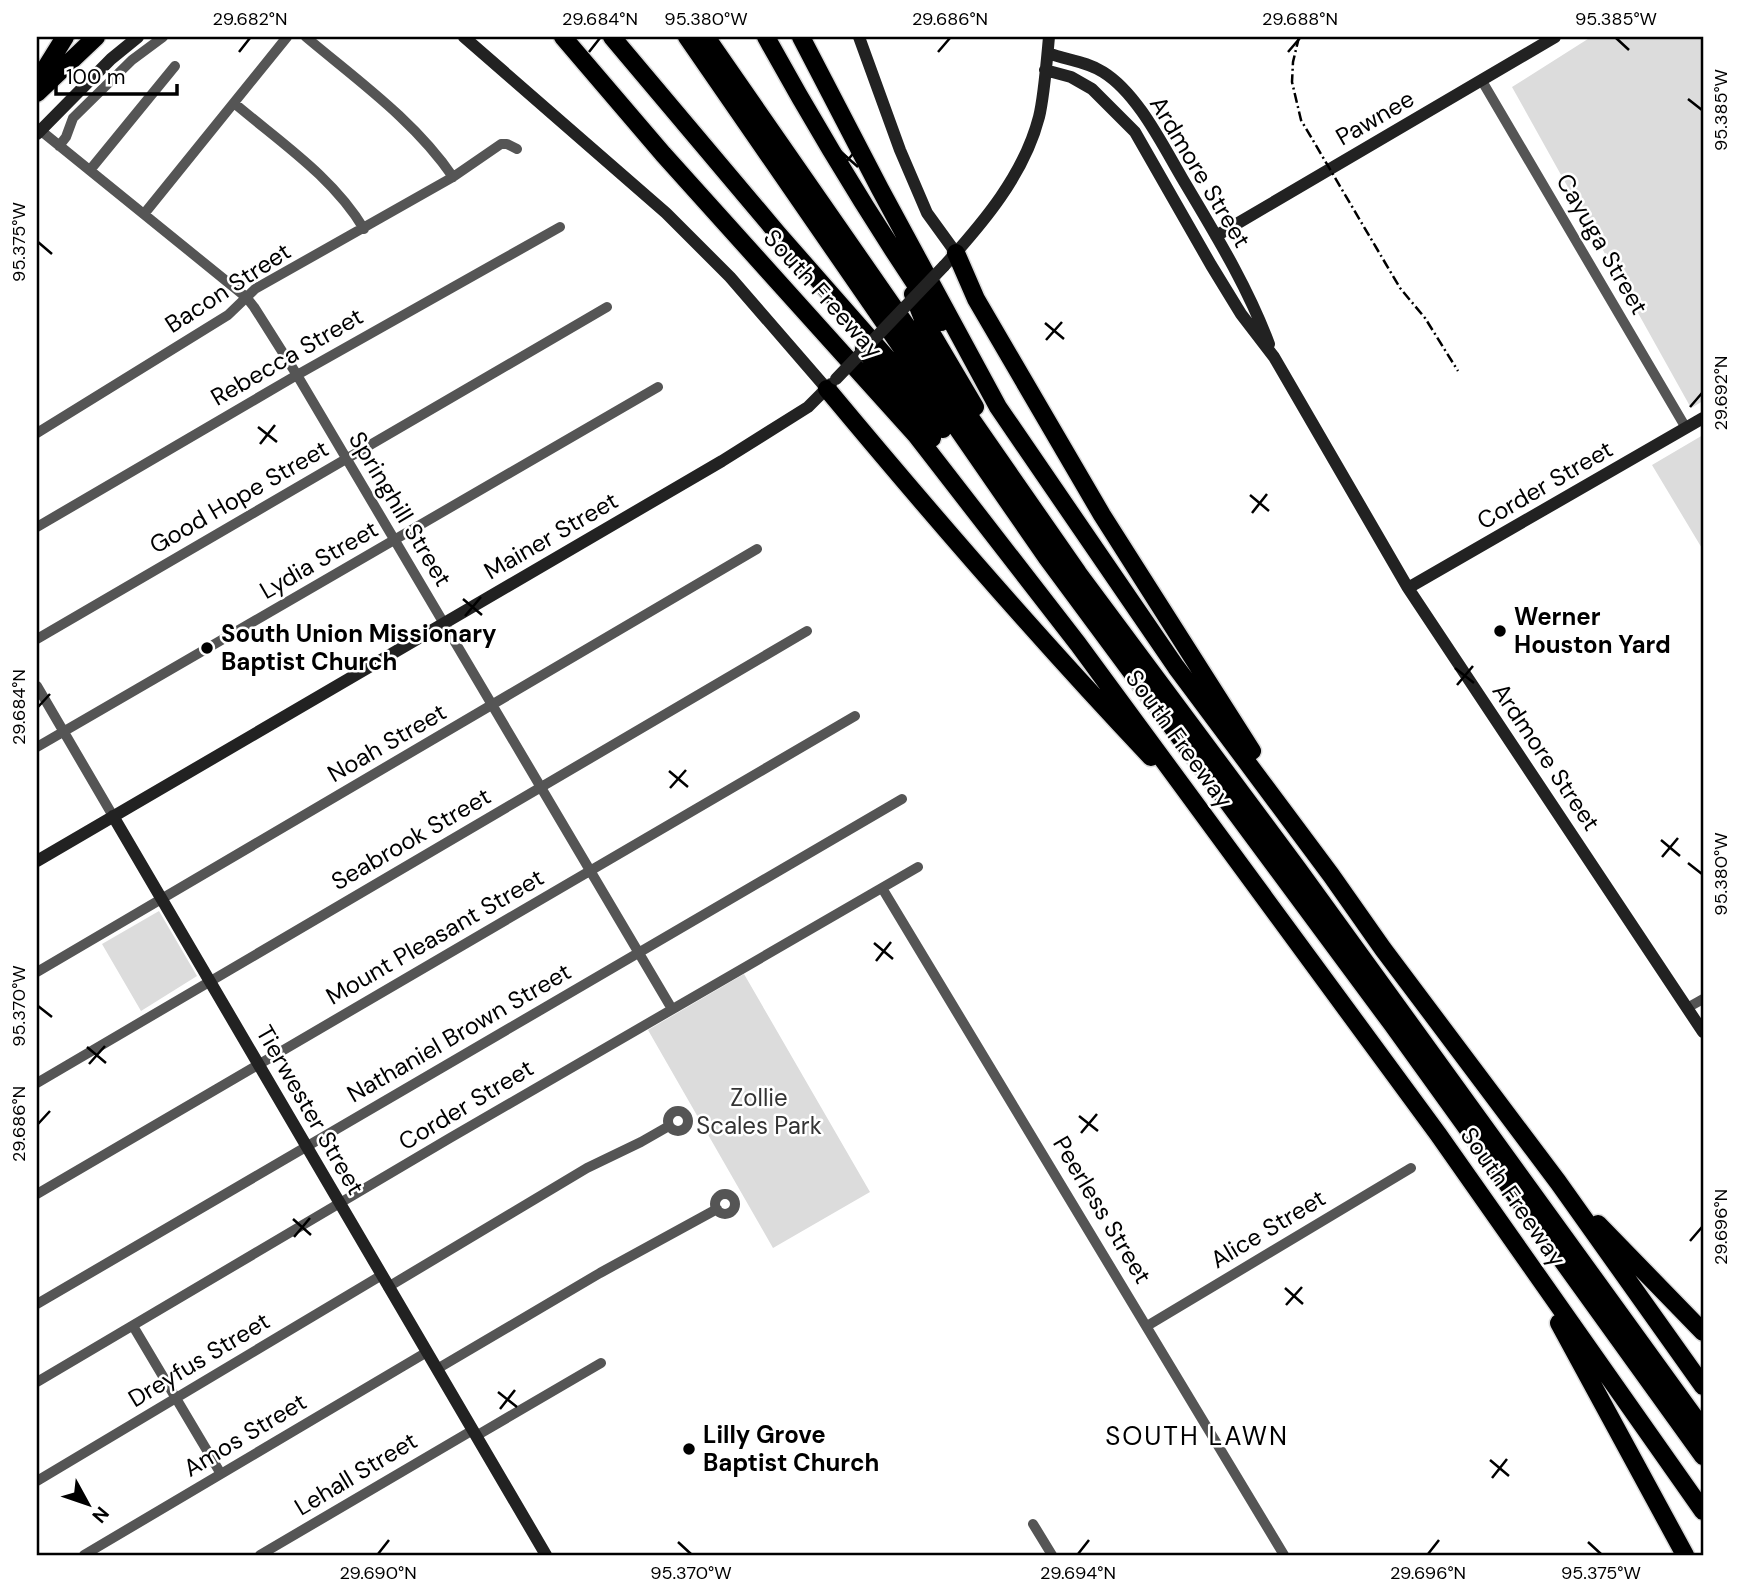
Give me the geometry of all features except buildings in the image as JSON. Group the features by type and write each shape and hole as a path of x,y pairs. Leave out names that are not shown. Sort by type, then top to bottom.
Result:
{"highway":[{"path":"37,59 56,37"},
{"path":"39,87 65,37"},
{"path":"39,87 96,37"},
{"name":"South Freeway","path":"563,37 663,154 916,435 1031,583 1200,808 1501,1223 1703,1511"},
{"path":"612,37 778,234 893,365 968,460 995,485"},
{"path":"687,37 1047,558 1384,1013 1639,1351 1703,1429"},
{"path":"706,37 1078,573 1298,869 1639,1351 1703,1456"},
{"path":"766,37 810,118 897,257 998,407"},
{"name":"South Freeway","path":"801,37 998,407 1176,667 1558,1182 1703,1386"},
{"path":"778,234 971,491 1031,583"},
{"path":"897,257 923,319 938,346 1007,460 1069,549 1078,573"},
{"path":"950,260 976,299 1116,537 1331,875"},
{"path":"832,384 891,466 1091,693 1200,808"},
{"path":"1558,1182 1703,1332"},
{"path":"1501,1223 1577,1353 1685,1555"},
{"path":"1639,1351 1703,1417"},
{"path":"1639,1351 1703,1466"}],"street":[{"path":"38,132 111,59 138,37"},
{"path":"59,146 66,137 72,118 132,60 163,37"},
{"path":"144,214 287,37"},
{"path":"306,37 422,137 453,177"},
{"path":"464,37 666,213 832,384"},
{"path":"859,37 900,150 950,260"},
{"name":"Mainer Street","path":"37,861 760,439 807,407 950,260 997,203 1024,159 1040,116 1049,37"},
{"name":"Pawnee","path":"1216,236 1555,37"},
{"name":"Ardmore Street","path":"1048,52 1103,72 1125,90 1147,121 1216,236 1256,309 1274,357"},
{"path":"90,170 176,66"},
{"name":"Ardmore Street","path":"1045,70 1071,77 1092,89 1133,130 1210,265 1241,314 1274,357 1408,587 1703,1032"},
{"name":"Cayuga Street","path":"1482,81 1686,428"},
{"path":"234,103 326,181 352,210 364,229"},
{"path":"1133,130 1147,121"},
{"name":"Springhill Street","path":"38,132 90,170 246,297 265,323 672,1009"},
{"name":"Bacon Street","path":"37,433 229,315 255,289 453,177 501,144 517,149"},
{"name":"Rebecca Street","path":"37,527 297,375 560,227"},
{"name":"Good Hope Street","path":"37,639 607,307"},
{"name":"Lydia Street","path":"37,747 658,387"},
{"name":"Corder Street","path":"1408,587 1703,418"},
{"name":"Noah Street","path":"37,972 757,549"},
{"name":"Seabrook Street","path":"37,1083 807,631"},
{"name":"Tierwester Street","path":"37,685 547,1555"},
{"name":"Mount Pleasant Street","path":"37,1194 855,716"},
{"name":"Nathaniel Brown Street","path":"37,1304 902,799"},
{"name":"Corder Street","path":"37,1382 918,867"},
{"name":"Peerless Street","path":"882,888 1284,1555"},
{"path":"1687,1008 1703,999"},
{"name":"Dreyfus Street","path":"37,1481 176,1398 587,1168 669,1126"},
{"name":"Alice Street","path":"1147,1326 1410,1168"},
{"path":"437,1369 600,1272 716,1209"},
{"path":"133,1326 221,1474"},
{"name":"Amos Street","path":"84,1555 427,1352"},
{"name":"Lehall Street","path":"260,1555 601,1363"},
{"path":"1033,1524 1052,1555"}],"green space":[{"path":"1591,37 1703,37 1703,401 1691,408 1512,87"},
{"path":"1703,435 1703,550 1652,465"},
{"path":"159,911 197,976 141,1011 102,944"},
{"name":"Zollie Scales Park","path":"744,974 870,1192 773,1248 648,1030"}],"railway":[{"path":"1299,37 1292,82 1301,120 1400,288 1425,318 1458,371"}],"place":[{"name":"Werner Houston Yard","path":"1500,631"},
{"name":"South Union Missionary Baptist Church","path":"207,648"},
{"name":"Lilly Grove Baptist Church","path":"689,1449"}],"district":[{"name":"SOUTH LAWN","path":"1197,1436"}]}
